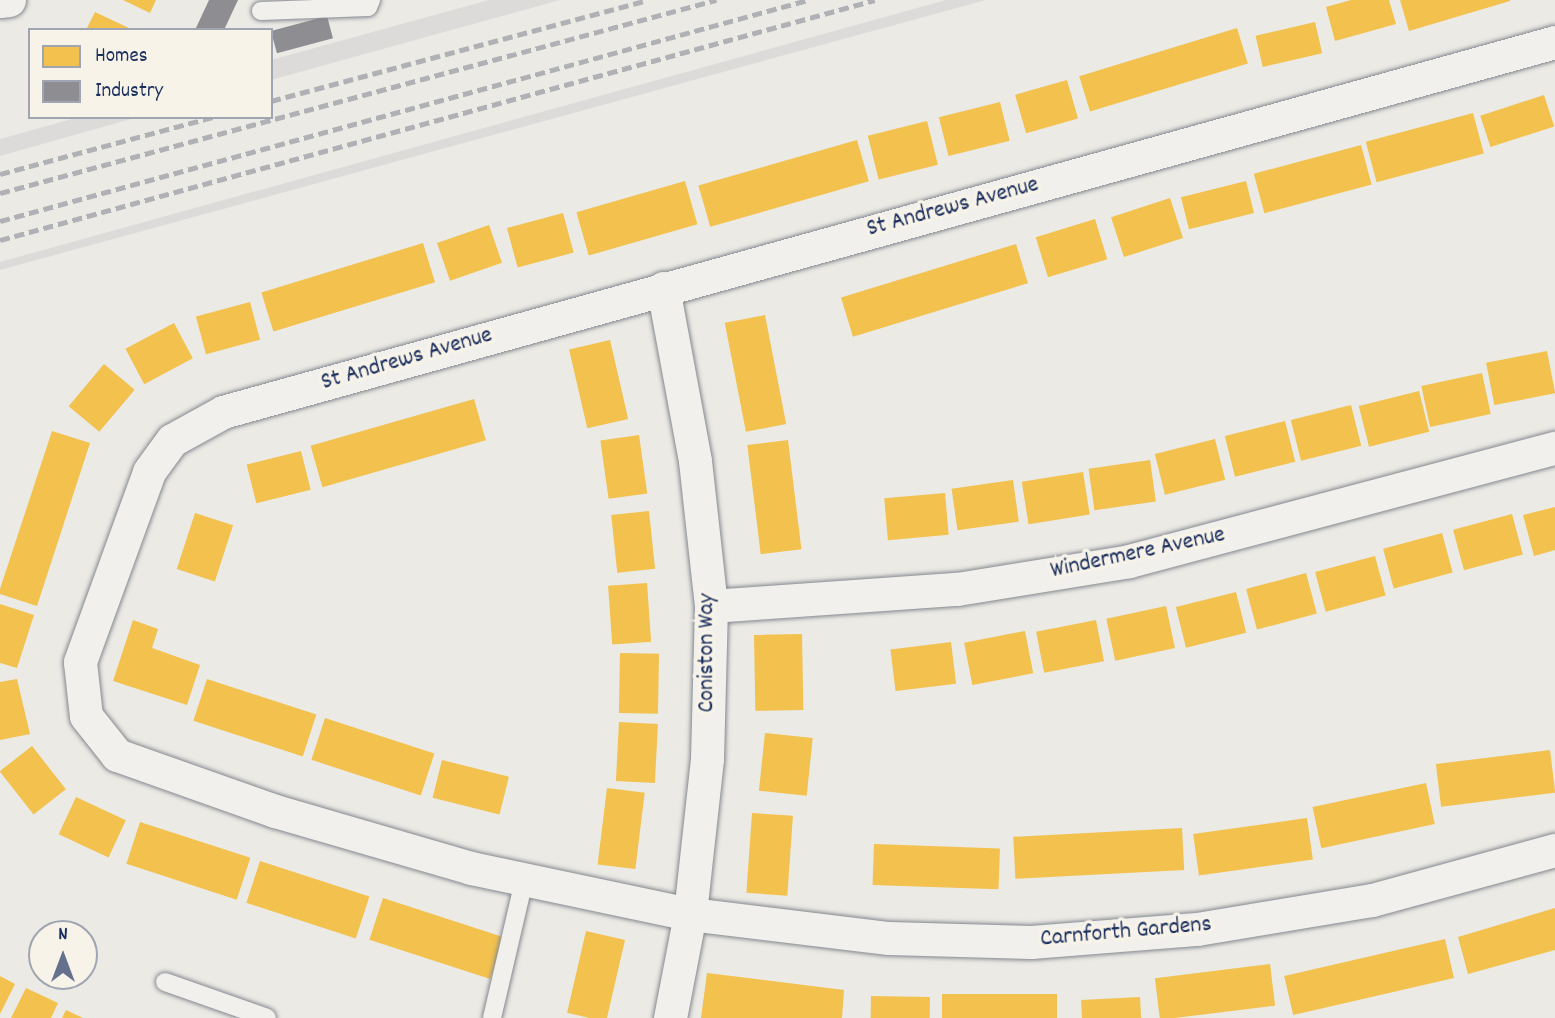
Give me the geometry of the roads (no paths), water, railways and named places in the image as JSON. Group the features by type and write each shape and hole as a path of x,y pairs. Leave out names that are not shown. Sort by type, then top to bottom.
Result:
{"street":[{"path":"0,1 9,0"},
{"name":"St Andrews Avenue","path":"690,914 524,880 275,811 117,755 86,716 80,662 149,472 172,440 223,412 1555,42"},
{"name":"Coniston Way","path":"663,288 695,461 711,606 707,759 690,914 670,1018"},
{"name":"Windermere Avenue","path":"711,606 957,589 1129,561 1555,448"},
{"name":"Carnforth Gardens","path":"690,914 889,938 1031,942 1197,929 1372,900 1555,850"}],"lane":[{"path":"261,11 368,8 371,0"},
{"path":"492,1018 524,880"},
{"path":"165,982 267,1018"}],"railway":[{"path":"273,100 648,0"},
{"path":"0,193 716,0"},
{"path":"0,221 808,0"},
{"path":"0,240 875,0"},
{"path":"0,174 205,119"}]}
